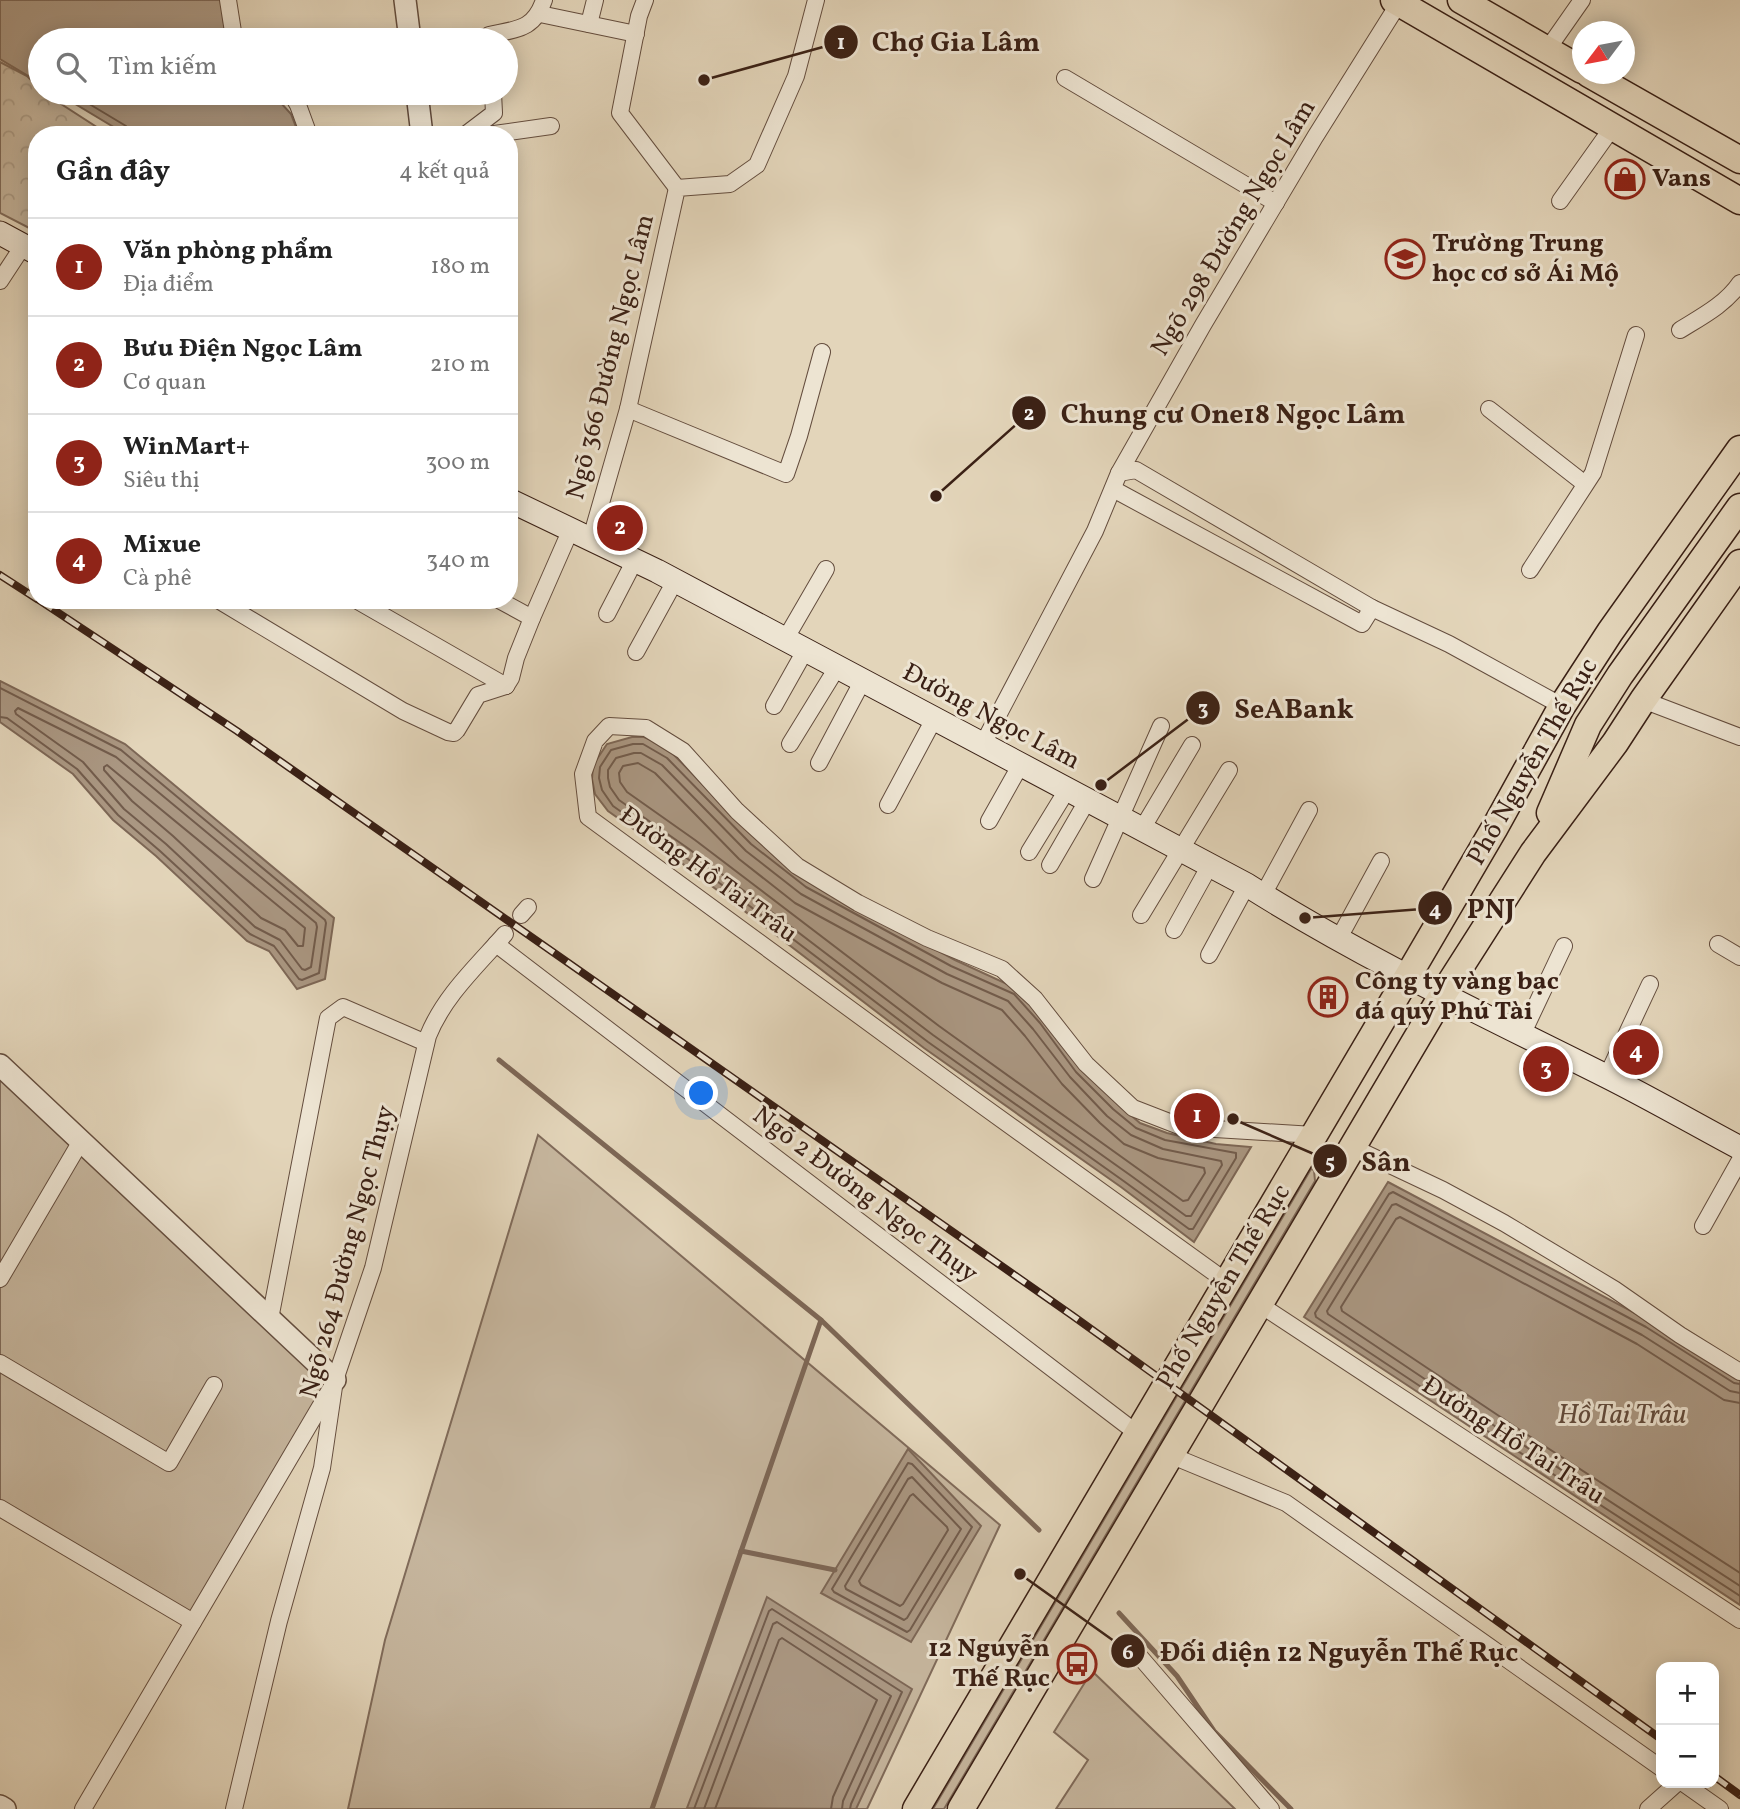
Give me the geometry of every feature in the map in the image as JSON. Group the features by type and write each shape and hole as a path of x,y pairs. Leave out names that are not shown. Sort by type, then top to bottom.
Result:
{"main road":[{"path":"1461,0 1572,64"},
{"path":"1397,1 1740,201"},
{"path":"1607,84 1740,160"},
{"path":"0,233 28,248"},
{"name":"Phố Nguyễn Thế Rục","path":"916,1809 1408,976 1562,706 1610,632 1740,449"},
{"name":"Đường Ngọc Lâm","path":"518,504 635,560 796,644 1210,865 1408,976 1607,1076 1739,1149"},
{"path":"1533,853 1588,725 1620,675 1740,506"},
{"name":"Phố Nguyễn Thế Rục","path":"961,1809 1443,993 1533,853 1615,743 1740,563"},
{"path":"1493,829 1588,725"}],"street":[{"path":"228,0 232,28"},
{"path":"404,0 408,28"},
{"path":"589,24 595,0"},
{"name":"Ngõ 366 Đường Ngọc Lâm","path":"506,686 531,618 581,534 628,409 677,188 620,113 639,16 645,0"},
{"name":"Ngõ 366 Đường Ngọc Lâm","path":"677,188 730,184 757,165 796,76 816,0"},
{"path":"1547,50 1582,0"},
{"name":"Ngõ 298 Đường Ngọc Lâm","path":"983,744 1080,562 1119,474 1203,325 1397,1"},
{"path":"518,29 524,28 542,7 589,24 636,34"},
{"path":"1065,78 1276,202"},
{"path":"298,105 306,126"},
{"path":"418,105 421,126"},
{"path":"477,126 494,113 494,105"},
{"path":"518,131 551,126"},
{"path":"1560,201 1612,128"},
{"path":"0,281 28,251"},
{"path":"1680,330 1722,303 1740,283"},
{"path":"1530,570 1593,473 1636,334"},
{"path":"628,409 786,474 822,352"},
{"path":"1489,409 1585,484"},
{"path":"1119,474 1136,470 1372,608 1449,644 1562,706"},
{"path":"1113,489 1362,624 1372,608"},
{"path":"607,614 635,560"},
{"path":"774,706 826,569"},
{"path":"636,652 675,581"},
{"path":"233,609 403,711 448,732 454,733 457,730 478,695 506,686"},
{"path":"372,609 506,686"},
{"path":"515,609 531,618"},
{"path":"790,744 838,667"},
{"path":"819,763 863,680"},
{"path":"1643,700 1740,737"},
{"path":"888,805 934,719"},
{"name":"Đường Hồ Tai Trâu","path":"1227,1282 588,817 583,774 595,741 609,726 646,728 683,751 737,811 797,866 870,909 928,938 1002,969 1035,999 1086,1063 1133,1108 1182,1127 1314,1135"},
{"path":"1093,879 1161,726"},
{"path":"1142,829 1192,745"},
{"path":"989,821 1021,764"},
{"path":"1141,915 1229,770"},
{"path":"1029,852 1077,795"},
{"path":"1050,864 1077,795"},
{"path":"1209,955 1309,810"},
{"path":"1339,938 1381,861"},
{"path":"1174,930 1210,865"},
{"name":"Ngõ 264 Đường Ngọc Thụy","path":"234,1809 279,1621 322,1468 335,1380 373,1268 426,1043 435,1017 500,939"},
{"name":"Ngõ 2 Đường Ngọc Thụy","path":"500,939 1138,1434"},
{"path":"1718,944 1740,957"},
{"path":"1522,1035 1564,946"},
{"path":"1607,1076 1650,984"},
{"path":"270,1319 328,1018 343,1007 426,1043"},
{"path":"0,1065 335,1380 83,1809"},
{"path":"0,1279 80,1141"},
{"path":"1352,1147 1443,1190 1504,1223 1614,1289 1680,1335 1740,1372"},
{"path":"1703,1226 1739,1149"},
{"name":"Đường Hồ Tai Trâu","path":"1259,1304 1740,1620"},
{"path":"0,1363 169,1463 214,1385"},
{"path":"1170,1455 1286,1503 1656,1764"},
{"path":"0,1508 193,1622"},
{"path":"1129,1644 1271,1809"},
{"path":"1648,1809 1671,1788"},
{"path":"1690,1788 1720,1809"},
{"path":"0,1806 5,1809"}],"green space":[{"path":"0,62 28,77 28,105 63,105 95,126 28,126 28,227 0,213"},
{"path":"0,1064 335,1380 193,1622 0,1508"},
{"path":"538,1135 1000,1525 867,1809 348,1809 385,1640"},
{"path":"1311,1169 1314,1170 1315,1181 944,1809 933,1809"},
{"path":"1092,1671 1235,1809 1056,1809 1088,1760 1054,1732"}],"water":[{"path":"0,0 221,0 224,28 28,28 28,76 0,59"},
{"path":"77,105 283,105 291,114 296,126 112,126"},
{"path":"0,681 125,744 334,918 325,979 297,989 269,951 247,941 113,820 73,774 0,722"},
{"path":"632,737 644,737 672,753 716,798 810,881 955,960 1018,989 1118,1104 1140,1123 1167,1133 1216,1144 1251,1147 1194,1242 924,1048 679,861 608,811 595,794 593,765 607,744"},
{"name":"Hồ Tai Trâu","path":"1388,1182 1650,1321 1740,1379 1740,1605 1304,1317"},
{"path":"908,1449 981,1526 911,1642 821,1593"},
{"path":"767,1597 912,1689 856,1809 687,1808"}],"waterway":[{"path":"499,1060 821,1320 1039,1530"},
{"path":"652,1809 821,1320"},
{"path":"741,1551 835,1570"},
{"path":"1119,1613 1177,1676 1214,1731 1291,1809"}],"railway":[{"path":"0,575 28,593"},
{"path":"53,609 237,731 1073,1316 1656,1735"},
{"path":"1719,1780 1740,1795"}],"place":[{"name":"Chợ Gia Lâm","path":"704,80"},
{"name":"Vans","path":"1625,179"},
{"name":"Trường Trung học cơ sở Ái Mộ","path":"1405,259"},
{"name":"Chung cư One18 Ngọc Lâm","path":"936,496"},
{"name":"Bưu Điện Ngọc Lâm","path":"620,528"},
{"name":"SeABank","path":"1101,785"},
{"name":"PNJ","path":"1305,918"},
{"name":"Công ty vàng bạc đá quý Phú Tài","path":"1328,997"},
{"name":"Mixue","path":"1636,1052"},
{"name":"WinMart+","path":"1546,1069"},
{"name":"Văn phòng phẩm","path":"1197,1116"},
{"name":"Sân","path":"1233,1119"},
{"name":"Đối diện 12 Nguyễn Thế Rục","path":"1020,1574"},
{"name":"12 Nguyễn Thế Rục","path":"1077,1664"}]}
